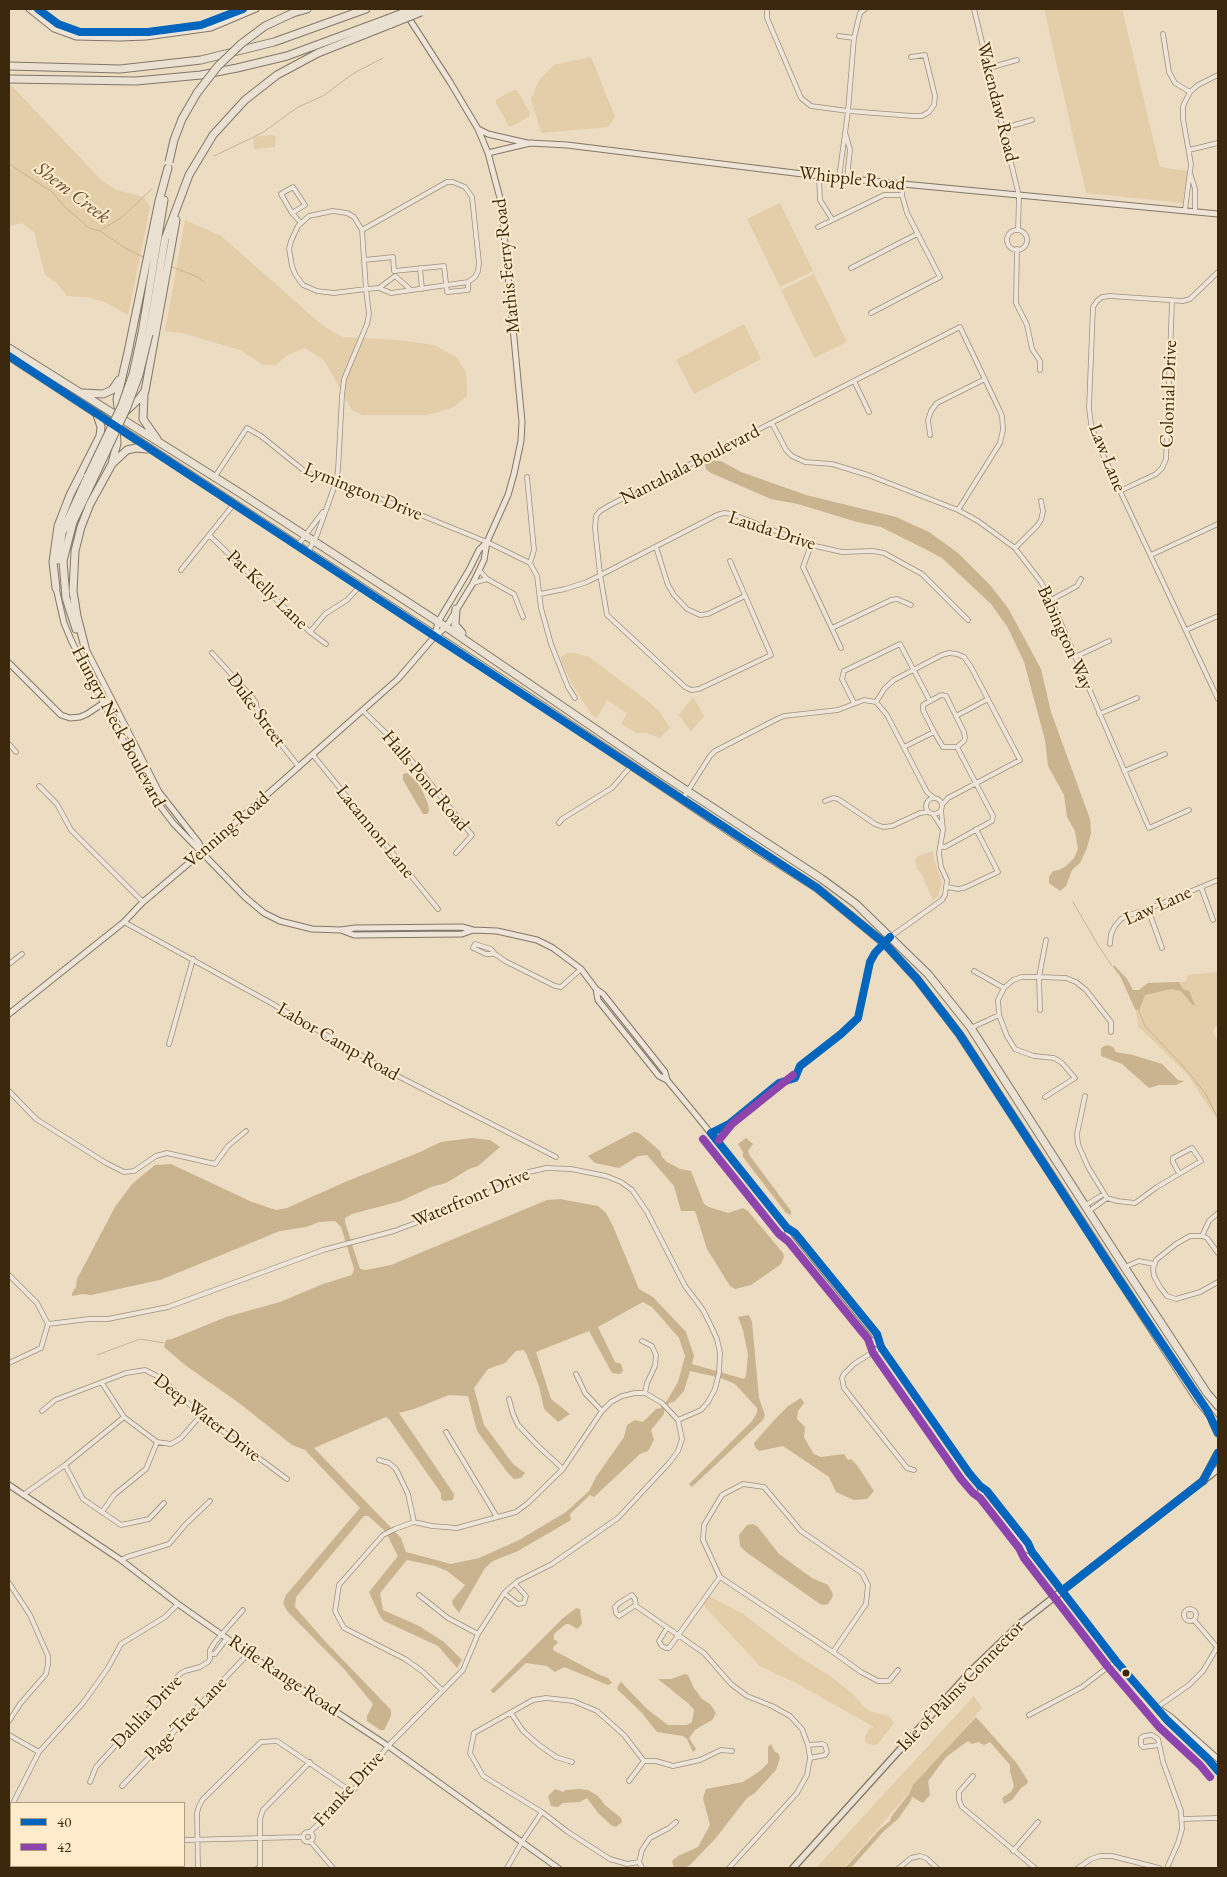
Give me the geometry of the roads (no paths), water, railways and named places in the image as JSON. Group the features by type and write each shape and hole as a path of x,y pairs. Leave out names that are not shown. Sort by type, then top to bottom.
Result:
{"highway":[{"path":"145,333 169,165 174,140 182,118 197,93 218,66 241,44 266,26 306,9"},
{"path":"9,65 120,69 201,60 244,51 290,37 366,9"},
{"path":"9,79 136,81 201,75 287,56 420,10"},
{"path":"85,647 76,630 66,598 63,561 74,522 90,478 122,405 133,374 145,333 165,240 189,175 213,135 257,89 276,75 310,57 389,21"},
{"path":"85,647 72,591 75,551 81,527 90,504 112,464 117,443 116,427 119,418 117,403 122,376 159,201 169,165"},
{"path":"160,443 143,419 145,392 180,198"},
{"path":"9,348 446,627 688,791 822,879 856,904 928,974 971,1028 1124,1268 1202,1386 1218,1406"},
{"path":"9,356 817,888 884,943 917,979 960,1034 1125,1289 1218,1425"},
{"path":"79,392 97,395 107,393 117,384 122,376"},
{"path":"119,418 145,392"},
{"path":"56,588 54,562 58,526 70,495 97,442 101,427 97,415"},
{"path":"97,442 116,427"},
{"path":"112,464 127,450 136,448 152,450"},
{"path":"56,588 58,553 62,533 74,504 90,478"},
{"path":"456,609 454,616 456,628 474,641 476,647"},
{"path":"1207,1410 1218,1433"},
{"path":"1203,1481 1218,1453"}],"main road":[{"path":"29,9 54,29 76,37 120,38 146,37 202,30 256,9"},
{"path":"38,9 58,24 80,32 148,32 201,25 243,9"},
{"name":"Mathis Ferry Road","path":"403,9 478,129 488,152 503,215 522,422 521,441 514,474 508,495 487,542 486,554 480,571 446,627 435,636"},
{"path":"478,129 488,134 530,143"},
{"name":"Whipple Road","path":"488,152 530,143 567,145 820,176 1218,214"},
{"name":"Mathis Ferry Road","path":"435,636 438,622 479,550 487,542"},
{"name":"Hungry Neck Boulevard","path":"56,588 64,623 156,802 195,847 245,897 264,913 280,921 312,929 341,930 354,935 462,934 473,930 498,931 537,940 553,948 581,969 665,1072 667,1080 787,1228 795,1233 877,1334 881,1346 980,1486 987,1491 1116,1661 1156,1708"},
{"name":"Venning Road","path":"9,1014 124,922 143,902 363,711 404,673 435,636"},
{"name":"Hungry Neck Boulevard","path":"85,647 159,792 199,843 202,852"},
{"path":"9,663 61,715 70,718 80,717 88,714 111,698"},
{"name":"Hungry Neck Boulevard","path":"787,1228 789,1238 871,1340 881,1346"},
{"name":"Isle of Palms Connector","path":"793,1868 970,1672 1021,1623 1218,1469"},
{"name":"Rifle Range Road","path":"9,1485 121,1560 178,1604 227,1638 388,1746 558,1868"},
{"name":"Hungry Neck Boulevard","path":"980,1486 982,1496 1024,1548 1032,1552"},
{"path":"994,1500 1005,1525 1023,1537"},
{"path":"1156,1708 1171,1717 1218,1759"},
{"path":"1156,1708 1218,1771"}],"street":[{"path":"767,9 767,18 801,98 810,106 848,111 922,116 929,112 934,105 935,96 925,55 911,57"},
{"path":"839,178 848,111 854,38 860,14 865,9"},
{"name":"Wakendaw Road","path":"976,9 1019,196 1018,230"},
{"path":"1163,34 1169,72 1175,83 1190,92"},
{"path":"839,36 854,38"},
{"path":"989,68 1017,60"},
{"path":"1185,210 1190,174 1190,150 1183,106 1190,92 1198,85 1218,75"},
{"path":"1004,128 1032,120"},
{"path":"845,133 850,150 847,178"},
{"path":"1190,150 1218,143"},
{"path":"1190,174 1196,189 1195,212"},
{"path":"820,176 820,200 832,219"},
{"path":"308,552 336,482 344,378 366,324 368,314 366,289 362,230 354,217 347,213 333,211 309,216 294,233 289,257 294,274 310,289 325,293 366,289 379,288 391,293 468,282 474,277 479,263 473,204 469,192 460,184 453,182 447,182 362,230"},
{"path":"871,313 940,277 904,206 902,195 904,184"},
{"path":"292,213 305,205 294,186 281,194 292,213 301,223"},
{"path":"818,227 884,195 902,195"},
{"path":"1018,230 1026,234 1027,240 1025,246 1017,249 1010,247 1008,237 1012,232 1018,230"},
{"path":"851,268 917,234"},
{"path":"1017,249 1016,303 1028,325 1032,349 1040,361 1040,370"},
{"path":"364,260 393,257 394,276"},
{"path":"394,271 444,266 447,292 468,290 468,282"},
{"path":"420,268 422,288"},
{"name":"Law Lane","path":"1218,272 1190,299 1172,301 1102,297 1093,307 1089,408 1091,424 1097,442 1218,699"},
{"path":"379,288 394,276"},
{"path":"394,276 411,290"},
{"name":"Colonial Drive","path":"1120,491 1156,474 1162,468 1166,459 1172,301"},
{"name":"Nantahala Boulevard","path":"730,561 771,655 691,690 685,687 607,615 600,574 595,528 596,516 600,512 960,327 1002,416 1002,437 1000,444 958,510"},
{"path":"930,435 928,420 931,411 937,404 985,379"},
{"path":"854,381 869,412"},
{"name":"Babington Way","path":"772,423 786,450 792,456 805,462 832,464 868,475 958,510 978,521 1015,548 1028,563 1051,600 1149,828 1189,810"},
{"name":"Lymington Drive","path":"214,478 246,428 261,436 301,470 487,542"},
{"path":"527,477 534,550 530,562"},
{"path":"1015,548 1041,520 1043,511 1041,501"},
{"path":"181,570 234,504"},
{"path":"298,545 324,511"},
{"name":"Lauda Drive","path":"540,594 565,590 587,582 724,513 732,514 811,545 842,552 873,551 900,561 922,574 968,620"},
{"path":"1150,555 1218,524"},
{"name":"Pat Kelly Lane","path":"209,535 310,632 326,644"},
{"path":"487,542 530,562 537,576 541,608 551,644 568,688 575,698"},
{"path":"811,545 803,567 841,648"},
{"path":"656,547 668,585 674,595 693,613 700,615 708,614 745,596"},
{"path":"480,571 487,579 514,594 523,618"},
{"path":"473,583 487,579"},
{"path":"1051,600 1077,586 1081,579"},
{"path":"310,632 325,614 348,600 360,586"},
{"path":"832,628 891,600 897,599 911,605"},
{"path":"1186,630 1218,616"},
{"path":"1075,657 1109,642"},
{"path":"854,703 842,679 844,671 900,644 930,701"},
{"name":"Duke Street","path":"212,653 252,697 256,703 258,715 299,767"},
{"path":"876,702 885,688 894,680 949,653 957,654 964,658 971,667 1020,760 948,798 942,805 943,830 938,853 947,880 947,887 942,900 890,937"},
{"path":"941,695 946,696 965,738 957,747 943,747 934,732 923,710 923,705 930,701 941,695"},
{"path":"1099,714 1137,698"},
{"path":"956,716 988,699"},
{"path":"682,800 710,756 721,748 784,716 838,710 864,700 876,702 887,715 927,792 939,799 948,798"},
{"name":"Halls Pond Road","path":"363,711 413,762 472,835 456,853"},
{"path":"904,747 934,732"},
{"path":"9,744 16,752"},
{"path":"940,846 945,847 992,821 993,816 957,747"},
{"path":"1124,771 1165,754"},
{"name":"Lacannon Lane","path":"313,755 438,909"},
{"path":"560,823 562,819 612,788 631,766"},
{"path":"39,786 57,804 71,830 143,902"},
{"path":"920,813 925,807 927,792"},
{"path":"927,800 933,797"},
{"path":"825,801 833,798 838,799 875,824 883,827 892,826 920,813 937,813 941,810"},
{"path":"939,799 942,805"},
{"path":"925,807 943,830"},
{"path":"947,887 964,888 998,872 976,830"},
{"name":"Law Lane","path":"1110,944 1111,934 1121,919 1218,880"},
{"path":"1201,887 1213,920"},
{"path":"1148,909 1162,948"},
{"name":"Labor Camp Road","path":"124,922 388,1071 556,1157"},
{"path":"1040,1010 1039,977 1046,940"},
{"path":"494,954 486,954 473,948 475,944 480,944 491,949 494,954 525,972 555,986 561,986 581,969"},
{"path":"9,964 22,954"},
{"path":"169,1044 192,959"},
{"path":"974,970 1004,988"},
{"path":"1045,1097 1075,1078 1062,1063 1054,1058 1034,1056 1015,1049 1007,1036 999,1014 998,1000 1004,988 1013,980 1022,977 1066,978 1076,982 1086,990 1111,1022 1112,1032"},
{"path":"971,1028 999,1014"},
{"path":"9,1091 36,1119 106,1163 124,1172 134,1171 156,1156 167,1153 215,1164 228,1146 246,1131"},
{"path":"1085,1096 1077,1134 1078,1144 1088,1167 1106,1196 1117,1201 1135,1203 1179,1173 1201,1161 1192,1148 1173,1158 1172,1162 1179,1173"},
{"name":"Waterfront Drive","path":"48,1324 89,1318 108,1319 168,1307 323,1250 394,1231 453,1209 529,1172 559,1168 606,1176 621,1182 632,1190 647,1212 685,1286 703,1310 710,1324 717,1339 720,1353 719,1373 715,1389 701,1410 678,1420"},
{"path":"1086,1209 1106,1196"},
{"path":"1086,1209 1106,1196"},
{"path":"1202,1236 1209,1221 1218,1213"},
{"path":"1154,1264 1190,1236 1207,1238 1218,1252"},
{"path":"1124,1268 1139,1261 1154,1264"},
{"path":"1154,1264 1154,1276 1171,1298 1180,1299 1200,1292 1218,1282"},
{"path":"9,1275 37,1303 48,1324 41,1348 9,1363"},
{"path":"642,1341 652,1346 656,1355 655,1366 645,1393"},
{"path":"881,1346 854,1364 844,1374 842,1378 844,1388 907,1468 914,1470"},
{"name":"Deep Water Drive","path":"42,1410 55,1400 126,1373 145,1370 161,1378 201,1414 287,1480"},
{"path":"576,1374 585,1393 602,1411"},
{"path":"102,1383 124,1417 157,1442 171,1444 181,1438 201,1414"},
{"path":"442,1690 422,1671 405,1659 344,1628 335,1611 339,1584 383,1535 395,1529 414,1522 457,1528 516,1512 563,1469 602,1411 611,1402 622,1396 645,1393 658,1400 678,1420"},
{"path":"509,1399 518,1425 563,1469"},
{"path":"22,1495 65,1465 124,1417"},
{"name":"Franke Drive","path":"310,1832 352,1792 388,1746 463,1670 478,1634 505,1594 515,1584 552,1564 618,1518 658,1476 678,1452 682,1439 678,1420"},
{"path":"446,1432 497,1517"},
{"path":"102,1512 114,1495 146,1469 157,1442"},
{"path":"379,1460 389,1463 398,1473 408,1494 414,1522"},
{"path":"65,1465 83,1499 121,1526 149,1519 164,1503"},
{"path":"833,1652 866,1604 868,1585 862,1573 801,1530 764,1487 743,1484 722,1495 704,1525 703,1540 720,1577 861,1672 878,1681 889,1681 898,1670"},
{"path":"121,1560 169,1544 210,1501"},
{"path":"667,1628 659,1641 662,1646 669,1648 720,1577"},
{"path":"9,1583 30,1615 48,1656 46,1674 20,1704 9,1721"},
{"path":"505,1594 518,1604 524,1603 526,1596 515,1584"},
{"path":"636,1606 619,1616 616,1613 615,1607 618,1603 632,1595 636,1606 704,1653 732,1684 747,1696 790,1716 802,1729 808,1745 810,1758 807,1775 798,1793 729,1868"},
{"path":"418,1596 448,1618 478,1634"},
{"path":"14,1802 39,1752 83,1703 108,1668 121,1644 165,1618 178,1604"},
{"name":"Dahlia Drive","path":"90,1782 96,1767 180,1674 204,1665 210,1659 210,1650 243,1610"},
{"path":"1156,1708 1189,1685 1203,1671 1218,1647 1194,1620"},
{"name":"Dahlia Drive","path":"211,1654 215,1654 227,1638"},
{"name":"Page Tree Lane","path":"122,1786 249,1653"},
{"path":"1029,1716 1082,1687 1116,1661"},
{"path":"639,1862 627,1864 610,1859 568,1832 542,1812 483,1776 470,1753 474,1733 532,1700 546,1698 574,1701 597,1711 624,1735 644,1760 673,1766 700,1760 721,1750 732,1751"},
{"path":"511,1713 523,1731 539,1745 556,1757 572,1762"},
{"path":"1159,1745 1143,1747 1141,1745 1141,1738 1152,1734 1158,1738 1163,1762 1181,1811 1182,1829 1167,1868"},
{"path":"9,1735 39,1752"},
{"path":"198,1868 197,1813 203,1799 261,1742 277,1741 352,1792"},
{"path":"808,1745 822,1744 826,1752 825,1755 810,1758"},
{"path":"629,1781 644,1760"},
{"path":"258,1868 260,1866 260,1819 263,1810 310,1762"},
{"path":"973,1776 959,1792 959,1800 962,1807 1035,1868"},
{"path":"507,1868 542,1812"},
{"path":"1182,1819 1218,1818"},
{"path":"642,1868 639,1862 642,1850 650,1838 676,1822"},
{"path":"1013,1851 1038,1822"},
{"path":"185,1840 302,1837 305,1841 310,1842 313,1837 310,1832 305,1832 302,1837"},
{"name":"Franke Drive","path":"310,1842 333,1868"},
{"path":"899,1868 911,1858 920,1856 926,1858 937,1868"},
{"path":"1078,1868 1091,1859 1106,1856 1159,1868"}],"waterway":[{"path":"214,156 262,133 298,107 323,96 354,73 383,58"},
{"name":"Shem Creek","path":"9,164 51,191 65,207 89,228 100,231 125,248 145,258"},
{"path":"101,230 122,217 152,189"},
{"name":"Shem Creek","path":"172,267 198,277 204,282"},
{"path":"1073,902 1112,966"},
{"path":"1139,1011 1145,1026 1183,1066 1205,1093 1218,1118"},
{"path":"97,1355 140,1339 164,1343"}]}
